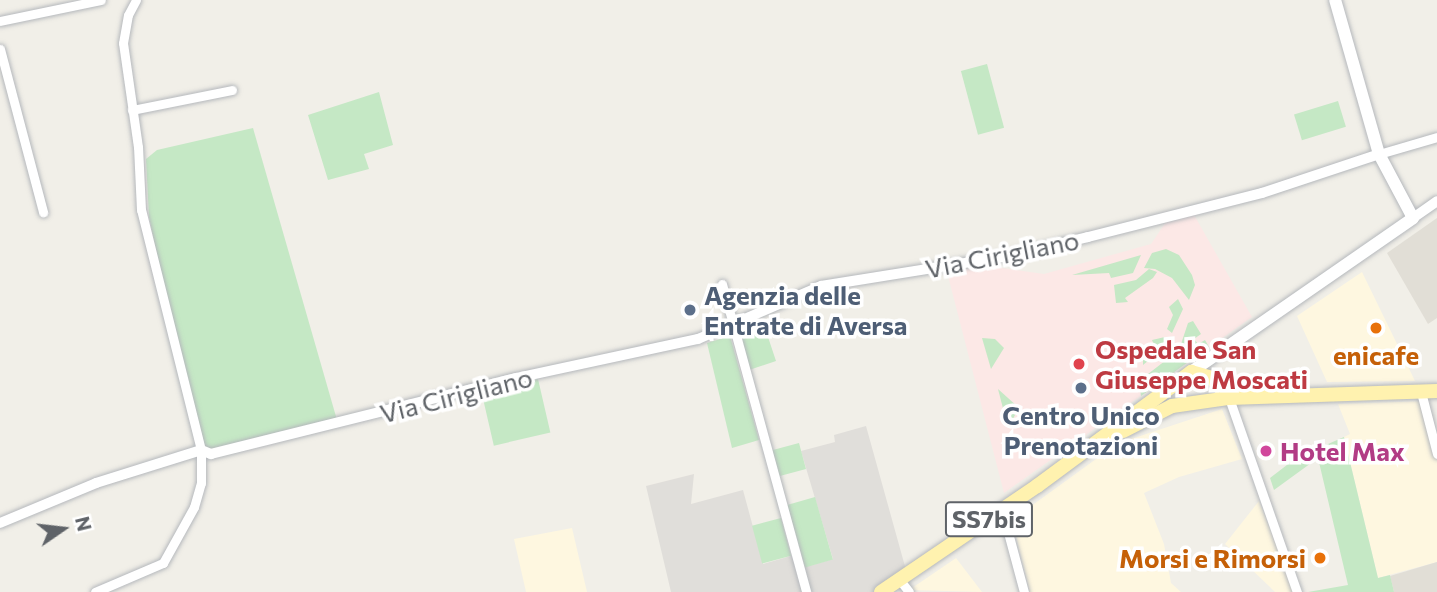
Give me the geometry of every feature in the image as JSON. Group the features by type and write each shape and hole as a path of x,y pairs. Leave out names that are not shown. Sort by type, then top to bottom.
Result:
{"main road":[{"path":"1191,372 1413,218 1380,154 1335,0"},
{"path":"1194,404 1212,378 1215,355"},
{"path":"1191,372 1212,378 1229,398"},
{"name":"SS7bis","path":"881,592 1096,444 1191,372"},
{"name":"SS7bis","path":"1096,444 1171,406 1229,398 1437,391"},
{"path":"1164,392 1171,406"}],"street":[{"path":"0,20 101,0"},
{"path":"94,592 163,563 194,507 201,450 151,265 123,43 128,15 136,0"},
{"path":"0,49 43,212"},
{"path":"132,110 232,90"},
{"name":"Via Cirigliano","path":"0,523 96,483 201,450 211,454 353,422 516,378 698,339 821,286 1064,243 1262,193 1437,137"},
{"path":"1413,218 1437,201"},
{"path":"722,284 806,592"},
{"path":"1420,391 1437,454"},
{"path":"1229,398 1297,592"},
{"path":"1194,404 1220,404 1237,425"},
{"path":"1002,510 1024,592"},
{"path":"899,579 909,592"}],"shaded area":[{"name":"Ospedale San Giuseppe Moscati","path":"1193,213 1252,317 1004,493 947,272 1000,263 1002,268 1044,274 1151,244 1168,219"},
{"path":"1437,218 1437,318 1428,324 1387,253"},
{"path":"1362,272 1415,381 1327,382 1297,316"},
{"path":"1428,401 1437,437 1437,562 1378,578 1344,437 1350,434 1338,404"},
{"path":"1222,409 1242,459 1179,477 1144,493 1164,544 1171,583 1181,592 1030,592 1012,520 1103,454 1131,439"},
{"path":"866,426 906,570 876,592 671,592 646,486 694,474 691,504 743,490 763,564 801,553 805,567 833,559 801,451 835,442 834,435"},
{"path":"1259,501 1294,592 1275,592 1225,544"},
{"path":"572,528 587,592 526,592 514,539"},
{"path":"956,558 982,592 909,590"},
{"path":"1437,562 1437,592 1394,592 1390,576"}],"green space":[{"path":"987,64 1004,128 978,135 961,71"},
{"path":"379,92 393,145 364,154 369,169 328,180 308,115"},
{"path":"1338,101 1346,127 1302,140 1294,114"},
{"path":"253,128 337,420 214,450 205,447 169,311 149,217 146,159 157,150"},
{"path":"1166,249 1179,255 1192,275 1195,285 1189,300 1172,278 1155,269 1144,268 1152,253"},
{"path":"1141,255 1133,273 1111,278 1109,273 1072,275"},
{"path":"1149,269 1157,272 1153,278 1125,298 1128,302 1116,303 1114,285 1136,280"},
{"path":"1178,299 1183,309 1172,333 1167,329 1173,315 1169,307"},
{"path":"762,319 776,361 749,370 739,330"},
{"path":"1193,321 1201,334 1194,339 1198,344 1205,340 1209,347 1141,396 1139,381 1179,350 1188,323"},
{"path":"730,336 759,440 732,448 707,343"},
{"path":"982,338 995,339 1004,348 991,369"},
{"path":"1169,338 1165,347 1143,365 1143,355 1154,345 1152,340"},
{"path":"538,379 550,433 494,446 481,392"},
{"path":"998,389 1019,408 1010,424 1007,424"},
{"path":"1344,437 1378,578 1390,575 1394,592 1308,592 1348,585 1318,458 1274,490 1270,478 1296,458"},
{"path":"799,443 806,469 779,476 772,450"},
{"path":"815,497 833,559 805,567 787,505"},
{"path":"781,518 791,556 762,563 752,526"}],"place":[{"name":"Agenzia delle Entrate di Aversa","path":"690,310"},
{"name":"enicafe","path":"1376,328"},
{"name":"Ospedale San Giuseppe Moscati","path":"1079,364"},
{"name":"Centro Unico Prenotazioni","path":"1081,388"},
{"name":"Hotel Max","path":"1266,451"},
{"name":"Morsi e Rimorsi","path":"1320,558"}]}
